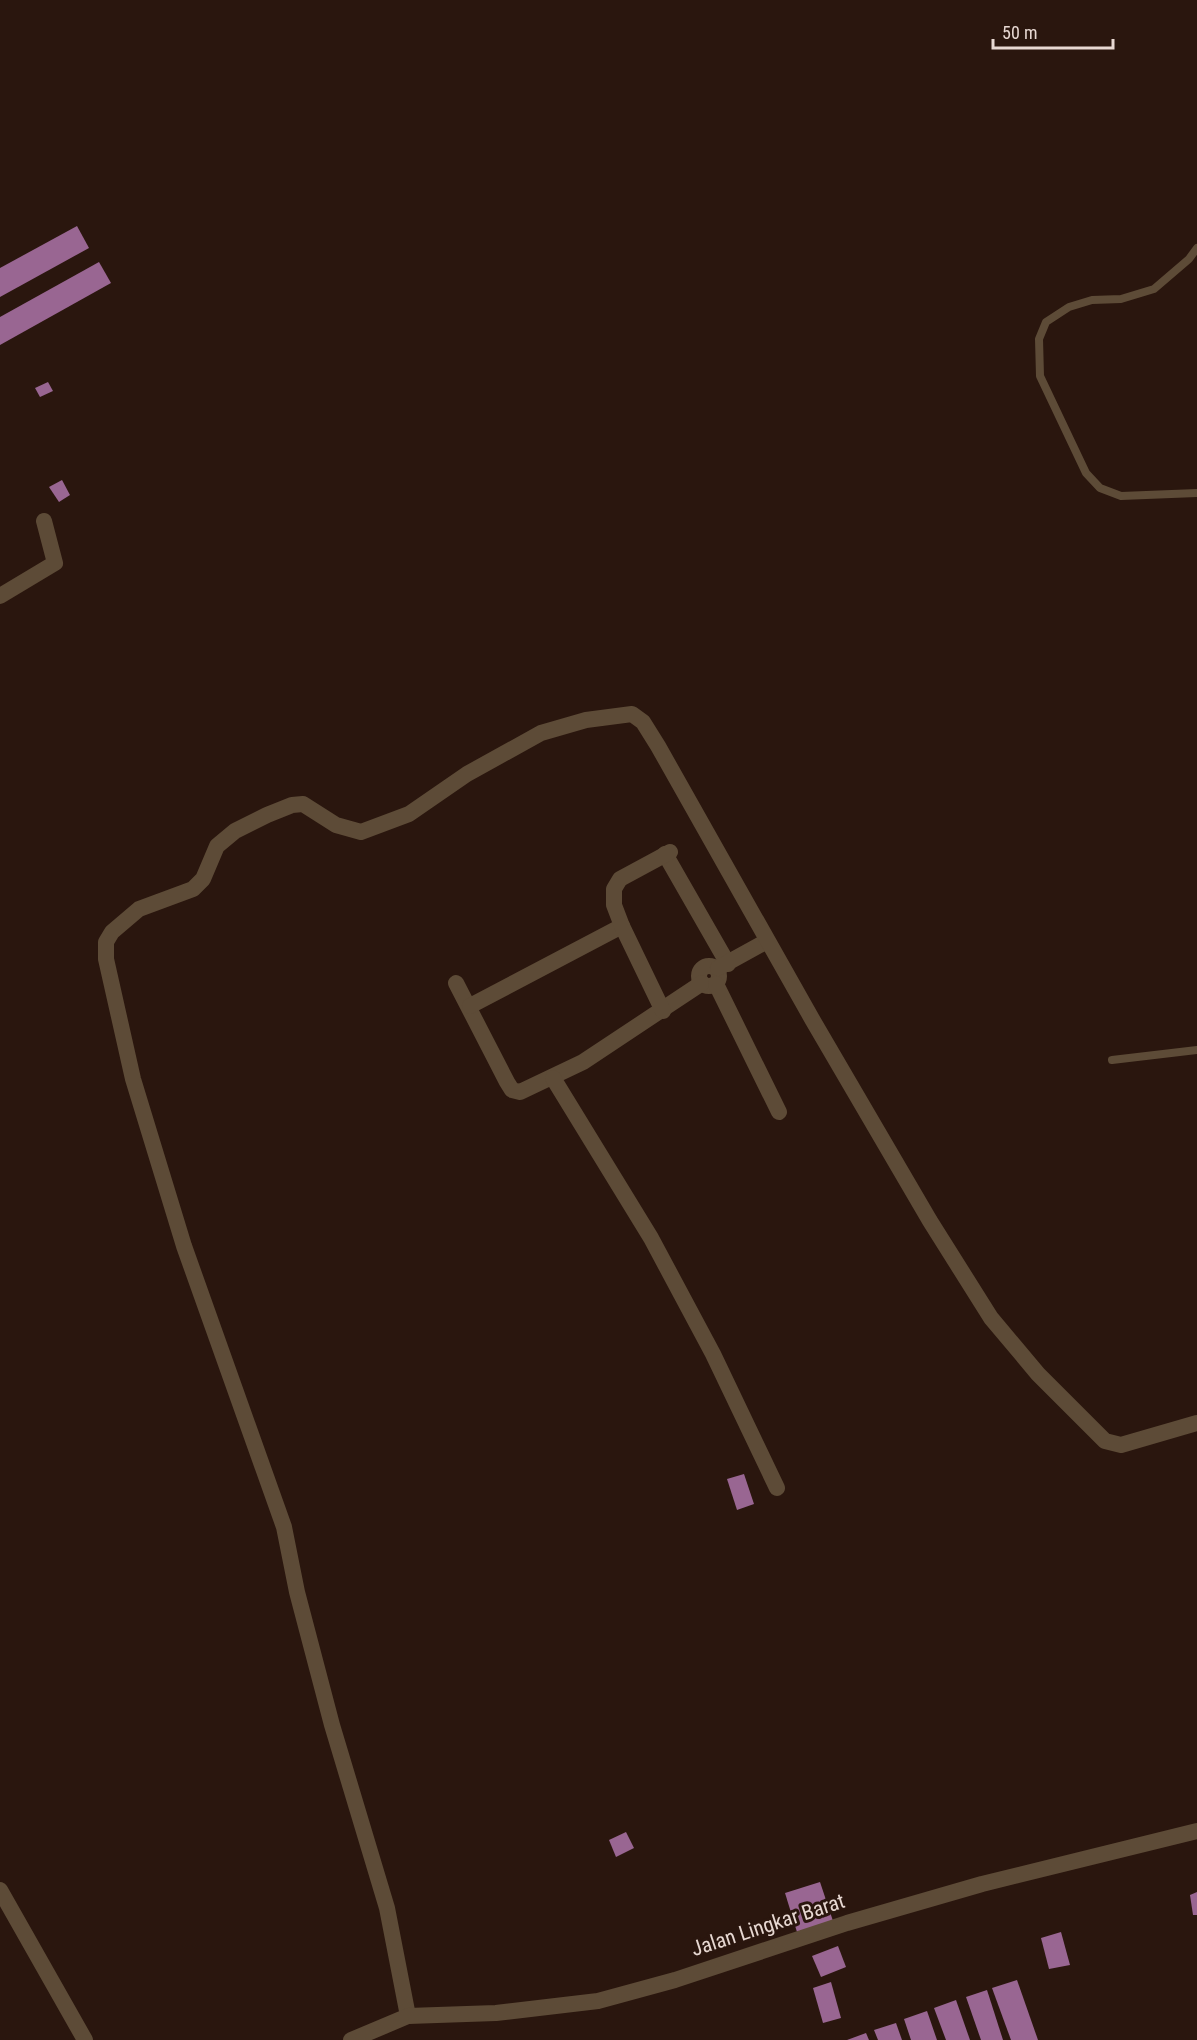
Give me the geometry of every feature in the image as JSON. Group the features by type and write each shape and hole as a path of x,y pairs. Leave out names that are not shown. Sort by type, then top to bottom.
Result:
{"street":[{"path":"0,596 55,563 44,521"},
{"path":"408,2016 387,1908 332,1725 297,1592 284,1527 184,1246 134,1079 106,959 106,942 112,932 139,909 193,889 203,879 217,846 235,831 292,805 303,804 336,825 361,832 409,814 467,774 541,733 586,720 632,714 644,722 767,941 930,1221 991,1318 1038,1374 1097,1437 1112,1444 1134,1442 1197,1423"},
{"path":"663,1011 622,926 614,905 614,889 620,879 668,853 716,975 780,1112"},
{"path":"470,1006 622,926"},
{"path":"456,983 512,1090 520,1092 553,1078 663,1011 767,941"},
{"path":"553,1078 651,1238 713,1354 777,1488"},
{"name":"Jalan Lingkar Barat","path":"351,2040 408,2016 496,2013 598,2001 675,1980 847,1923 971,1887 1197,1831"},
{"path":"0,1890 85,2040"}],"lane":[{"path":"1197,248 1189,259 1154,289 1121,299 1092,300 1069,307 1046,322 1039,339 1040,376 1086,473 1100,488 1121,496 1197,493"},
{"path":"1112,1060 1197,1050"}],"building":[{"path":"77,226 89,248 0,297 0,268"},
{"path":"99,262 111,283 0,345 0,317"},
{"path":"48,382 53,391 40,397 35,388"},
{"path":"62,480 70,495 59,502 49,487"},
{"path":"744,1474 754,1504 737,1510 727,1479"},
{"path":"626,1832 634,1848 616,1857 609,1840"},
{"path":"820,1882 833,1921 797,1932 785,1893"},
{"path":"1197,1892 1197,1915 1193,1915 1190,1895"},
{"path":"1061,1932 1070,1965 1049,1969 1041,1938"},
{"path":"838,1946 846,1967 821,1977 812,1956"},
{"path":"1017,1980 1038,2040 1011,2040 992,1988"},
{"path":"831,1982 841,2018 823,2023 813,1988"},
{"path":"987,1990 1003,2040 981,2040 966,1997"},
{"path":"956,2000 970,2040 946,2040 934,2008"},
{"path":"927,2011 937,2040 911,2040 904,2019"},
{"path":"896,2023 902,2040 878,2040 874,2030"},
{"path":"866,2033 869,2040 847,2040"}]}
